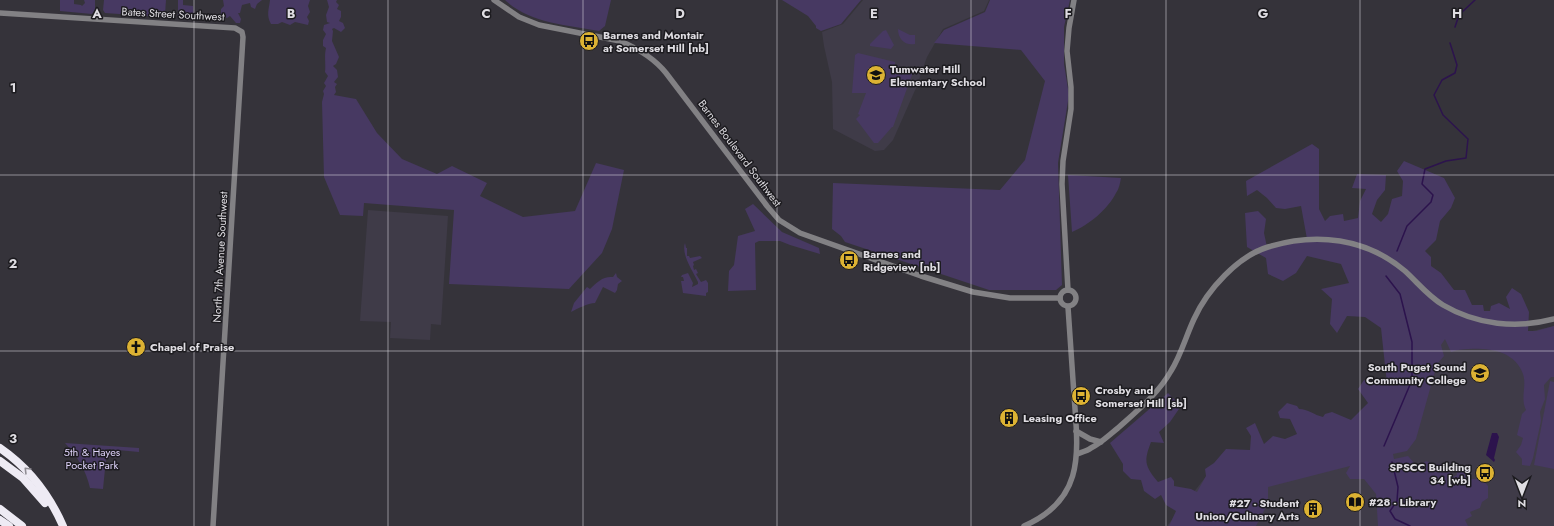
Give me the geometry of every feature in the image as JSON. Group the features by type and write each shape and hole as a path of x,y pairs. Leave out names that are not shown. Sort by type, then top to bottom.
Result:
{"highway":[{"path":"0,448 18,461 42,488 52,503 63,526"},
{"path":"0,461 34,488 47,505 58,526"},
{"path":"0,509 22,526"},
{"path":"0,520 9,526"}],"street":[{"name":"Barnes Boulevard Southwest","path":"494,0 519,17 538,25 620,41 632,46 653,59 666,73 769,210 779,220 793,230 892,266 973,292 1010,298 1060,298"},
{"path":"1068,290 1062,184 1063,160 1072,109 1072,87 1067,51 1074,0"},
{"name":"Bates Street Southwest","path":"0,13 235,28 242,32 243,37"},
{"name":"North 7th Avenue Southwest","path":"213,526 243,37"},
{"path":"1077,454 1090,449 1101,442 1148,401 1163,385 1178,359 1195,317 1207,296 1218,282 1241,262 1267,247 1315,238 1345,242 1366,248 1388,260 1404,271 1427,294 1443,305 1466,316 1508,325 1528,324 1554,319"},
{"path":"1068,290 1073,291 1076,298 1073,305 1068,307 1062,305 1060,298 1063,292 1068,290"},
{"path":"1024,526 1043,516 1055,506 1065,493 1076,467 1076,431 1068,307"},
{"path":"1076,431 1090,439 1101,442"}],"shaded area":[{"name":"Tumwater Hill Elementary School","path":"863,0 989,0 984,11 943,29 927,57 916,88 893,140 884,150 875,151 833,129 832,82 822,32 843,24"},
{"path":"368,210 448,216 441,325 431,324 430,340 390,338 391,322 360,321"},
{"name":"South Puget Sound Community College","path":"1404,278 1528,332 1554,326 1554,526 1167,526 1223,455 1397,450"},
{"path":"1492,433 1497,433 1499,437 1494,462 1486,455"}],"green space":[{"path":"60,0 74,0 74,4 82,6 85,3 84,0 95,0 95,10 92,14 60,11"},
{"path":"104,0 166,0 165,14 161,17 105,13 103,10"},
{"path":"178,0 183,0 183,5 193,6 194,19 178,17"},
{"path":"223,0 262,0 257,4 255,9 251,7 250,3 242,5 240,13 238,13 241,19 240,23 236,23 230,16 227,18 221,14 221,9 224,6"},
{"path":"270,0 310,0 308,6 310,12 307,17 309,21 308,25 295,22 290,25 282,22 278,24 271,24 268,15"},
{"path":"327,0 337,0 336,2 339,5 337,9 341,11 339,21 343,23 345,28 341,32 334,28 332,29 332,41 339,57 336,64 333,66 337,70 338,77 334,82 337,84 334,95 356,99 377,133 402,159 437,174 452,166 487,183 480,196 523,217 575,211 596,163 624,170 612,229 602,253 569,289 449,284 454,210 364,203 363,216 340,215 324,177 322,102 324,94 323,91 326,86 324,83 328,76 325,72 326,48 323,46 323,40 326,34 323,30 324,25 330,23 327,22 326,15 329,7"},
{"path":"505,0 611,0 605,26 599,31 549,22 525,14"},
{"path":"782,0 861,0 841,24 821,31 816,28 808,16"},
{"path":"990,0 1070,0 1064,27 1064,64 1069,95 1058,163 1062,285 1056,290 989,290 845,242 841,236 832,229 833,183 1000,190 1025,160 1045,81 1021,50 934,43 944,30 985,12"},
{"path":"898,29 910,35 915,35 915,44 905,43 899,36"},
{"path":"886,30 894,45 891,49 870,46 870,44 883,31"},
{"path":"858,53 895,62 895,65 913,72 893,127 878,143 874,143 856,119 860,115 858,114 866,93 852,93 855,55"},
{"path":"1312,144 1319,149 1319,209 1325,221 1330,216 1343,214 1344,221 1358,218 1360,201 1366,189 1352,188 1357,174 1386,175 1385,190 1377,200 1372,214 1381,222 1388,214 1392,199 1402,196 1403,181 1397,171 1404,161 1444,178 1455,198 1451,208 1440,221 1436,240 1425,251 1431,257 1431,266 1441,273 1454,290 1465,290 1472,305 1483,305 1484,311 1490,311 1491,306 1499,303 1510,309 1506,297 1512,288 1521,294 1529,312 1528,331 1536,331 1554,326 1554,377 1551,377 1544,385 1545,399 1540,412 1541,421 1530,466 1522,465 1522,459 1516,452 1521,445 1523,438 1517,435 1522,414 1526,410 1524,406 1524,378 1519,366 1508,356 1493,350 1467,349 1451,352 1445,339 1441,345 1444,356 1437,364 1416,439 1407,451 1393,454 1394,459 1408,456 1415,464 1414,470 1426,461 1433,464 1444,464 1453,477 1457,475 1456,469 1464,471 1466,479 1482,479 1488,486 1488,498 1482,502 1480,508 1470,512 1472,516 1465,520 1468,526 1378,526 1376,494 1364,479 1350,479 1346,473 1350,466 1268,487 1268,503 1256,526 1169,526 1176,511 1166,505 1161,495 1155,499 1144,491 1141,480 1131,479 1123,471 1123,464 1110,443 1168,393 1181,406 1170,422 1159,432 1164,443 1151,442 1146,459 1148,467 1158,482 1171,477 1174,481 1174,486 1191,489 1197,492 1206,476 1205,469 1214,463 1226,449 1250,450 1251,436 1246,428 1255,423 1264,444 1273,436 1285,439 1297,434 1290,419 1280,418 1278,412 1287,403 1297,406 1299,409 1323,417 1325,414 1332,412 1351,420 1368,403 1358,389 1364,380 1387,384 1381,328 1365,317 1347,316 1337,333 1330,324 1332,299 1321,289 1349,283 1341,264 1307,256 1296,273 1283,281 1268,274 1266,258 1247,247 1245,213 1258,211 1266,219 1264,233 1267,247 1307,239 1301,206 1285,209 1276,208 1257,190 1247,196 1246,181"},
{"path":"1068,175 1121,178 1113,199 1103,211 1085,225 1072,232"},
{"path":"753,204 782,232 819,248 820,254 780,241 759,241 755,243 756,290 728,291 729,271 734,265 738,236 755,231 745,209"},
{"path":"685,243 687,248 687,256 690,258 700,256 702,258 693,262 693,266 694,270 696,269 698,273 696,274 701,282 706,280 708,283 708,292 706,293 706,296 683,293 681,281 684,281 683,277 681,277 682,275 688,273 693,283 692,287 698,284 686,258 684,248"},
{"path":"616,273 617,277 622,281 618,284 615,293 603,287 595,303 586,305 571,312 574,303 587,287 590,289 600,280 606,277 613,277"},
{"path":"1550,381 1554,382 1554,469 1534,465"},
{"name":"5th & Hayes Pocket Park","path":"65,443 139,448 139,452 107,449 103,489 90,488 86,475 80,464"}],"waterway":[{"path":"1455,27 1459,15 1475,0"},
{"path":"1397,251 1407,226 1431,202 1433,195 1422,184 1425,169 1446,161 1466,158 1468,139 1443,115 1434,95 1442,80 1455,73 1457,65 1450,43"},
{"path":"1384,446 1412,380 1412,342 1400,294 1386,276"},
{"path":"1392,462 1398,487 1397,501 1390,511 1395,519 1410,526"}],"place":[{"name":"Barnes and Montair at Somerset Hill [nb]","path":"589,41"},
{"name":"Tumwater Hill Elementary School","path":"876,75"},
{"name":"Barnes and Ridgeview [nb]","path":"849,260"},
{"name":"Chapel of Praise","path":"136,347"},
{"name":"South Puget Sound Community College","path":"1480,373"},
{"name":"Crosby and Somerset Hill [sb]","path":"1081,396"},
{"name":"Leasing Office","path":"1009,418"},
{"name":"SPSCC Building 34 [wb]","path":"1485,473"},
{"name":"#28 - Library","path":"1355,502"},
{"name":"#27 - Student Union/Culinary Arts","path":"1313,509"}]}
